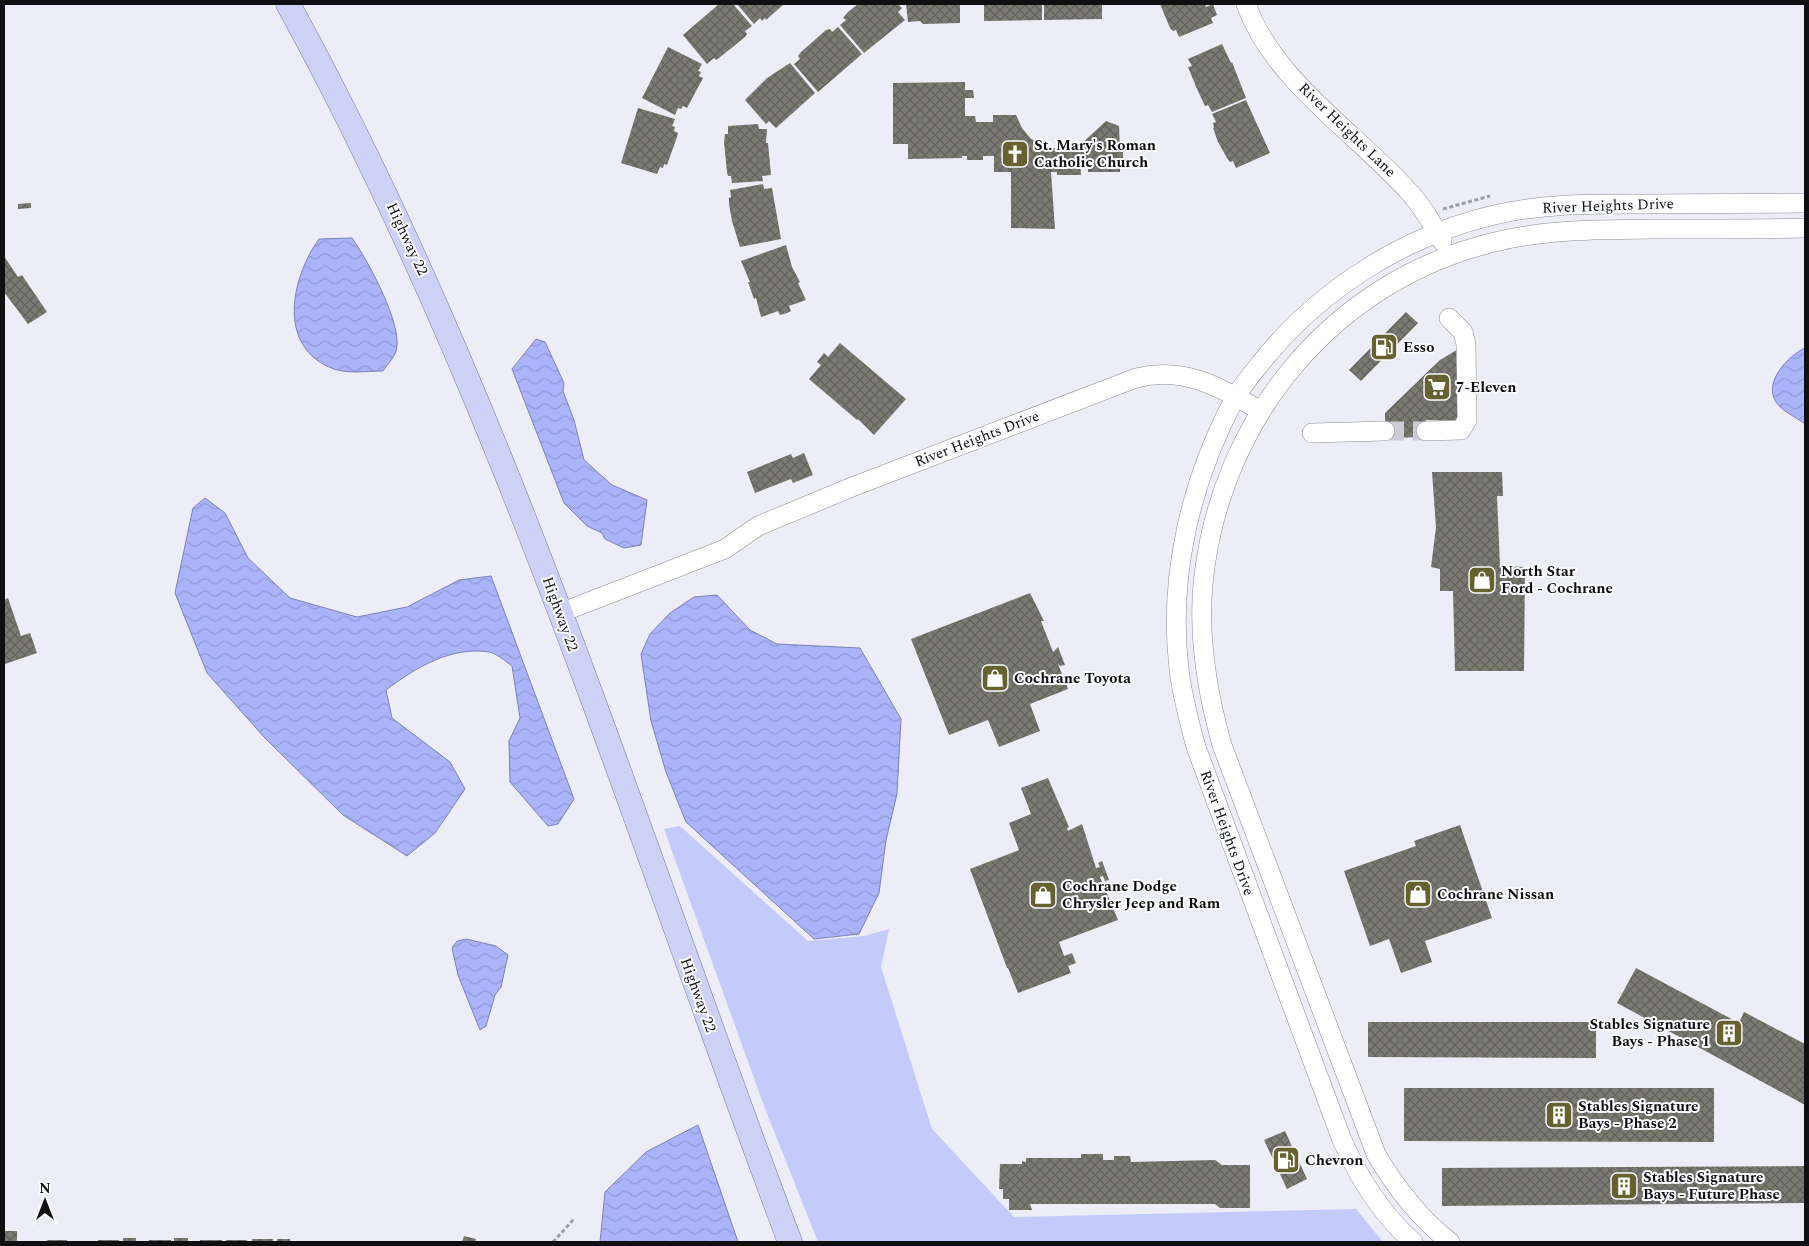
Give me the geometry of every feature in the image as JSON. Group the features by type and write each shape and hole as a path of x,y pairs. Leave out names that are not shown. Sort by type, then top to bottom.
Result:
{"main road":[{"name":"Highway 22","path":"288,4 415,254 505,468 560,613 790,1242"}],"street":[{"name":"River Heights Lane","path":"1246,4 1251,18 1268,47 1290,75 1412,194 1450,256"},
{"name":"River Heights Drive","path":"1413,1242 1379,1206 1345,1148 1196,747 1182,691 1177,621 1185,534 1201,476 1236,396 1284,335 1326,296 1384,258 1437,232 1490,215 1559,205 1805,203"},
{"name":"River Heights Drive","path":"1450,1242 1421,1216 1383,1167 1369,1138 1290,922 1222,745 1207,683 1202,609 1209,546 1227,479 1261,410 1299,360 1352,309 1389,284 1450,256 1497,241 1553,232 1805,228"},
{"path":"1426,432 1461,430 1467,420 1466,344 1463,332 1449,318"},
{"name":"River Heights Drive","path":"560,613 726,549 758,526 852,487 1136,378 1154,373 1180,374 1199,379 1261,410"},
{"path":"1312,433 1385,432"},
{"path":"1182,691 1207,683"},
{"path":"1264,934 1290,922"},
{"path":"1322,1090 1346,1077"},
{"path":"1364,1183 1383,1167"}],"path":[{"path":"553,1242 574,1219"}],"shaded area":[{"path":"680,826 808,941 864,936 889,929 881,967 932,1129 1014,1217 1356,1209 1383,1242 818,1242 764,1106 664,829"}],"water":[{"path":"352,238 375,276 395,326 396,351 383,371 352,372 334,369 316,359 303,345 296,329 294,311 296,292 301,273 309,255 319,239"},
{"path":"536,339 545,342 564,383 563,391 574,420 584,460 612,485 647,500 641,545 624,548 605,539 602,533 587,526 564,503 512,369"},
{"path":"1805,348 1805,424 1779,406 1773,394 1773,386 1775,378 1785,363"},
{"path":"205,498 225,513 248,558 290,598 357,617 407,607 459,580 491,576 574,799 558,824 548,826 510,782 509,741 520,718 512,666 492,653 475,651 461,652 434,660 386,690 392,718 450,762 465,789 435,833 407,856 343,815 264,737 207,673 175,593 193,508"},
{"path":"717,595 750,630 777,644 860,648 901,719 897,794 886,840 879,893 859,934 814,939 686,822 666,772 651,721 641,654 650,634 670,613 694,597"},
{"path":"466,939 496,946 508,955 501,987 495,995 486,1026 480,1030 458,975 452,948 457,941"},
{"path":"698,1125 738,1242 600,1242 605,1192 646,1152"}],"building":[{"path":"719,4 733,4 752,26 745,31 747,34 745,37 719,58 716,60 714,58 707,64 683,35"},
{"path":"737,4 784,4 766,20 765,18 762,21 760,18 754,24"},
{"path":"858,4 898,4 902,8 898,12 905,20 864,53 840,25 846,20 843,18 848,12"},
{"path":"906,4 960,4 960,23 923,24 920,21 908,22"},
{"path":"984,4 1042,4 1042,20 984,21"},
{"path":"1044,4 1102,4 1102,19 1044,20"},
{"path":"1160,4 1205,4 1206,7 1213,4 1217,15 1211,18 1213,23 1179,37 1176,30 1173,31 1170,28"},
{"path":"838,27 862,54 818,92 794,64 800,59 798,56 801,52 826,30 830,29 832,32"},
{"path":"1222,44 1232,62 1246,98 1212,112 1208,105 1205,106 1197,89 1188,67 1192,66 1188,59"},
{"path":"668,47 702,64 698,71 701,72 699,76 703,78 687,108 683,106 681,109 678,108 675,115 642,98"},
{"path":"790,63 815,93 776,128 769,121 766,124 745,100 767,78"},
{"name":"St. Mary's Roman Catholic Church","path":"965,82 965,90 973,90 974,98 965,98 965,116 975,116 976,122 993,122 993,115 1016,115 1022,128 1031,139 1050,148 1065,149 1080,145 1106,121 1119,126 1120,151 1123,151 1123,161 1120,161 1120,172 1088,172 1088,162 1080,162 1081,175 1057,175 1057,172 1051,172 1055,229 1011,228 1011,172 994,172 994,156 983,156 983,160 967,160 967,156 962,156 962,158 908,159 908,144 893,144 893,83"},
{"path":"1246,100 1270,153 1236,168 1233,161 1230,162 1227,158 1218,142 1213,128 1213,123 1216,122 1212,114"},
{"path":"638,108 675,119 672,126 675,127 674,131 678,133 677,137 667,165 664,164 663,168 660,167 657,174 621,163"},
{"path":"758,124 759,129 767,129 766,143 768,143 771,175 762,176 763,181 732,183 731,176 728,176 727,172 724,142 725,134 728,134 728,126"},
{"path":"763,184 764,189 772,188 781,239 740,247 729,204 730,190"},
{"path":"31,203 31,208 18,209 18,204"},
{"path":"786,245 792,267 800,282 798,283 806,300 789,306 791,311 787,313 780,315 778,311 761,317 756,298 754,299 748,282 750,282 741,261"},
{"path":"4,256 18,277 22,275 47,312 28,324 4,292"},
{"name":"Esso","path":"1406,312 1418,323 1361,381 1349,370"},
{"path":"840,343 906,399 874,435 858,419 809,379 821,365 817,362 824,353 828,357"},
{"name":"7-Eleven","path":"1460,348 1461,421 1426,420 1426,437 1385,438 1385,413 1440,360"},
{"path":"804,453 813,475 793,483 791,479 755,493 747,472 791,454 793,458"},
{"name":"North Star Ford - Cochrane","path":"1432,472 1502,472 1503,496 1497,496 1500,566 1525,567 1524,671 1455,671 1453,591 1440,591 1440,569 1431,567 1436,527"},
{"name":"Cochrane Toyota","path":"1030,593 1044,621 1041,621 1053,652 1058,647 1065,665 1060,666 1058,664 1068,689 1030,704 1040,731 999,747 988,720 949,735 911,639"},
{"path":"8,598 21,636 30,633 37,653 5,664 4,600"},
{"name":"Cochrane Dodge Chrysler Jeep and Ram","path":"1048,778 1069,827 1067,828 1068,831 1082,824 1096,868 1100,867 1098,863 1102,861 1109,880 1105,881 1103,876 1100,877 1118,920 1059,942 1064,956 1072,953 1076,963 1068,966 1071,973 1018,993 970,869 1019,850 1009,823 1031,814 1021,788"},
{"name":"Cochrane Nissan","path":"1460,825 1492,918 1425,941 1432,962 1401,973 1389,939 1370,946 1344,871 1416,846 1414,841"},
{"name":"Stables Signature Bays - Phase 1","path":"1636,968 1739,1023 1744,1012 1805,1044 1805,1105 1617,1003"},
{"path":"1368,1022 1596,1022 1596,1058 1368,1057"},
{"name":"Stables Signature Bays - Phase 2","path":"1404,1088 1714,1088 1714,1142 1404,1141"},
{"name":"Chevron","path":"1285,1131 1307,1179 1287,1189 1264,1140"},
{"path":"1081,1154 1103,1154 1103,1160 1114,1160 1114,1156 1130,1156 1131,1162 1215,1160 1222,1165 1250,1165 1250,1208 1220,1208 1215,1204 1030,1204 1032,1210 1009,1210 1009,1199 1003,1199 1003,1189 999,1189 1000,1164 1022,1164 1022,1161 1026,1162 1026,1158 1081,1158"},
{"name":"Stables Signature Bays - Future Phase","path":"1805,1166 1805,1203 1442,1206 1442,1168"},
{"path":"4,1231 17,1231 17,1242 4,1242"},
{"path":"464,1236 476,1239 475,1242 462,1242"},
{"path":"123,1238 136,1238 136,1242 123,1242"},
{"path":"174,1238 188,1238 188,1242 174,1242"},
{"path":"252,1239 273,1239 273,1242 252,1242"},
{"path":"277,1239 290,1239 290,1242 277,1242"},
{"path":"47,1240 67,1240 67,1242 47,1242"},
{"path":"98,1240 119,1240 119,1242 98,1242"},
{"path":"149,1240 171,1240 171,1242 149,1242"},
{"path":"200,1240 222,1240 222,1242 200,1242"},
{"path":"226,1240 247,1240 247,1242 226,1242"}],"tunnel":[{"path":"1385,431 1426,431"}],"place":[{"name":"St. Mary's Roman Catholic Church","path":"1015,154"},
{"name":"Esso","path":"1384,347"},
{"name":"7-Eleven","path":"1437,387"},
{"name":"North Star Ford - Cochrane","path":"1482,580"},
{"name":"Cochrane Toyota","path":"995,678"},
{"name":"Cochrane Nissan","path":"1418,894"},
{"name":"Cochrane Dodge Chrysler Jeep and Ram","path":"1043,895"},
{"name":"Stables Signature Bays - Phase 1","path":"1729,1033"},
{"name":"Stables Signature Bays - Phase 2","path":"1559,1115"},
{"name":"Chevron","path":"1286,1160"},
{"name":"Stables Signature Bays - Future Phase","path":"1624,1186"}]}
